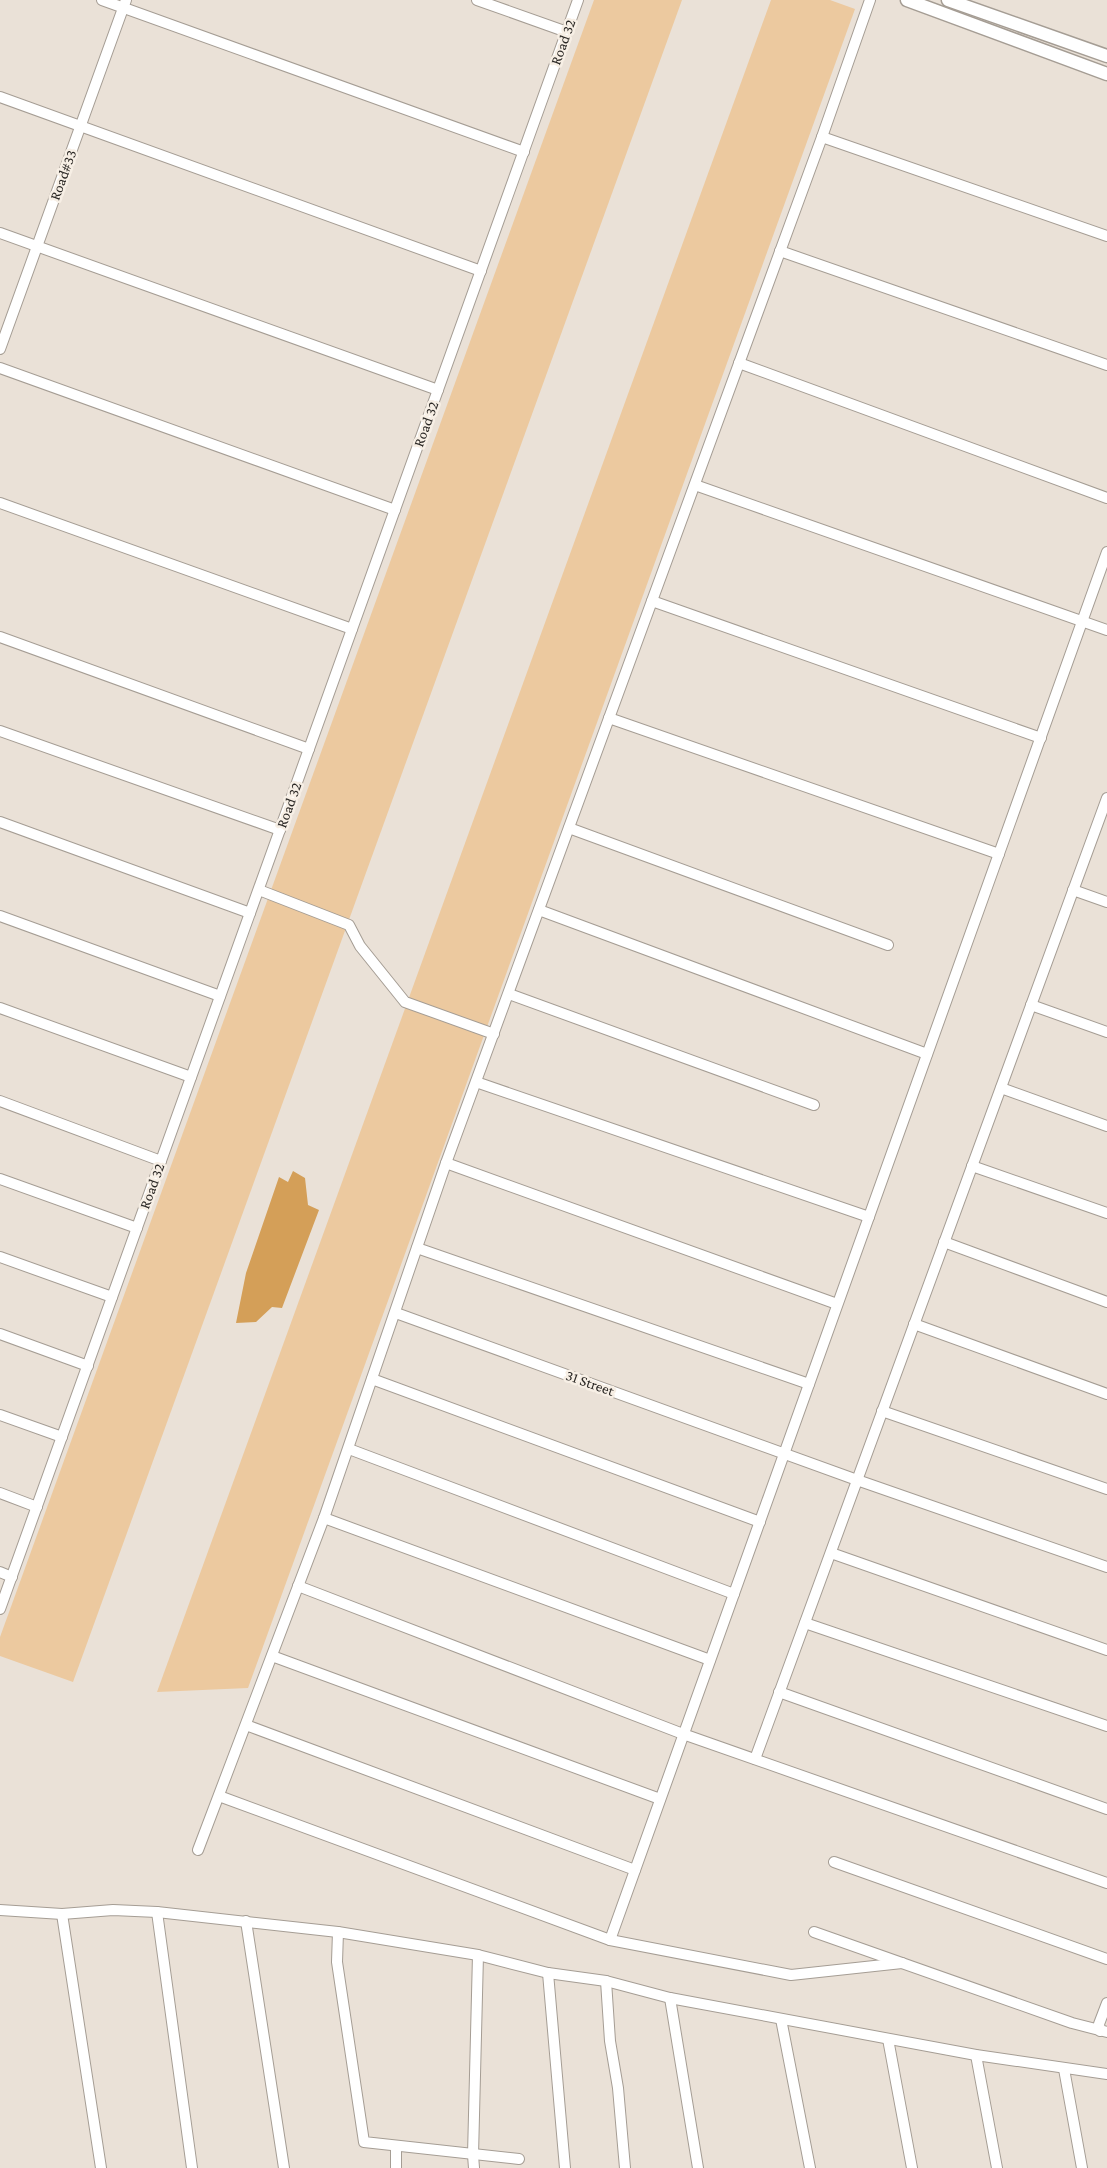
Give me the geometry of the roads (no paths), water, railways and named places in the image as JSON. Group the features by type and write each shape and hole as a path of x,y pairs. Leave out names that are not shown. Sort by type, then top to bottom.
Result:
{"street":[{"path":"102,0 124,4 524,152"},
{"path":"477,0 567,32"},
{"name":"Road 32","path":"0,1609 578,0"},
{"path":"198,1850 324,1518 446,1163 822,137 870,0"},
{"path":"908,0 1107,74"},
{"path":"948,0 1107,56"},
{"name":"Road#33","path":"0,350 124,4"},
{"path":"0,96 481,271"},
{"path":"822,137 1107,236"},
{"path":"0,233 438,390"},
{"path":"780,251 1107,365"},
{"path":"739,363 1107,498"},
{"path":"0,368 395,510"},
{"path":"694,485 1107,630"},
{"path":"0,503 352,629"},
{"path":"610,1940 1107,552"},
{"path":"652,602 1041,738"},
{"path":"0,637 309,749"},
{"path":"610,718 999,854"},
{"path":"0,731 280,830"},
{"path":"755,1759 1107,798"},
{"path":"0,822 250,913"},
{"path":"569,828 888,945"},
{"path":"258,890 349,924 360,946 405,1002 494,1034"},
{"path":"1073,890 1107,902"},
{"path":"539,910 927,1054"},
{"path":"0,916 220,996"},
{"path":"508,994 814,1105"},
{"path":"1031,1005 1107,1032"},
{"path":"0,1008 192,1077"},
{"path":"476,1082 869,1217"},
{"path":"1001,1088 1107,1126"},
{"path":"0,1101 161,1160"},
{"path":"446,1163 838,1304"},
{"path":"972,1166 1107,1213"},
{"path":"0,1179 137,1228"},
{"path":"944,1242 1107,1302"},
{"path":"418,1248 809,1384"},
{"path":"0,1258 112,1297"},
{"name":"31 Street","path":"396,1312 857,1480 1107,1567"},
{"path":"914,1324 1107,1394"},
{"path":"0,1334 88,1366"},
{"path":"372,1379 760,1522"},
{"path":"882,1412 1107,1489"},
{"path":"0,1415 62,1437"},
{"path":"349,1448 734,1594"},
{"path":"0,1493 37,1507"},
{"path":"324,1518 710,1660"},
{"path":"831,1553 1107,1650"},
{"path":"0,1572 12,1576"},
{"path":"298,1586 683,1734 1107,1883"},
{"path":"805,1623 1107,1726"},
{"path":"272,1656 660,1800"},
{"path":"780,1692 1107,1809"},
{"path":"246,1725 634,1870"},
{"path":"219,1796 610,1940 791,1974 902,1963"},
{"path":"834,1862 1107,1959"},
{"path":"0,1910 62,1914 113,1910 157,1912 338,1932 478,1955 548,1973 606,1982 670,1998 888,2039 976,2055 1107,2074"},
{"path":"157,1912 192,2168"},
{"path":"62,1914 101,2168"},
{"path":"246,1921 284,2168"},
{"path":"338,1932 337,1962 364,2142 519,2159"},
{"path":"814,1932 1072,2023 1103,2031"},
{"path":"474,2168 478,1955"},
{"path":"548,1973 565,2168"},
{"path":"606,1982 610,2041 618,2088 626,2168"},
{"path":"670,1998 698,2168"},
{"path":"1103,2031 1099,2024 1107,2003"},
{"path":"781,2019 810,2168"},
{"path":"888,2039 912,2168"},
{"path":"976,2055 997,2168"},
{"path":"1064,2069 1082,2168"},
{"path":"396,2146 396,2168"}]}
